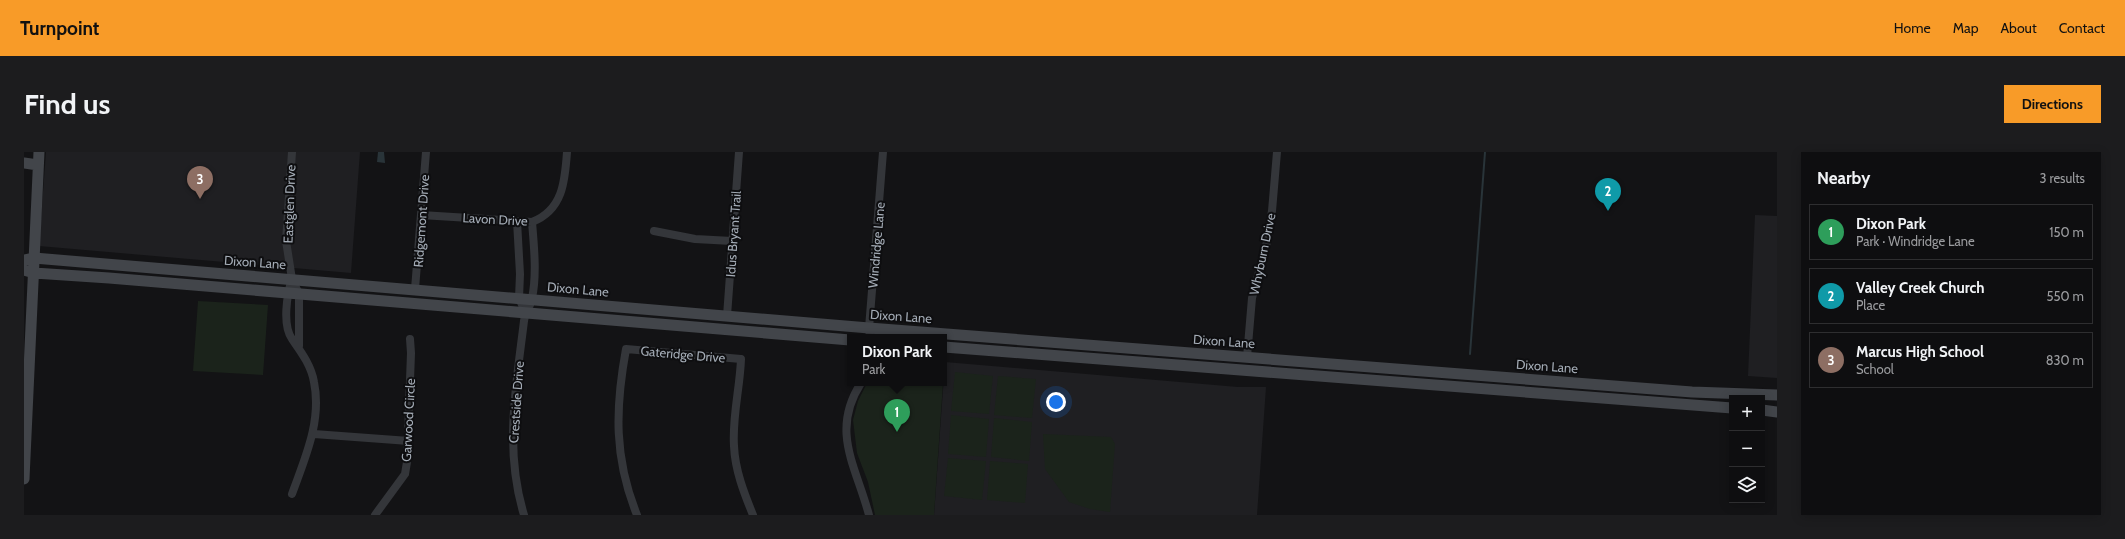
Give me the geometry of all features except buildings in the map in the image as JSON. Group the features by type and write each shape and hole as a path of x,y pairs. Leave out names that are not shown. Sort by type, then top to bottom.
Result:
{"main road":[{"path":"24,479 29,259 38,152"},
{"path":"24,163 38,165"},
{"name":"Dixon Lane","path":"29,259 532,299 727,316 900,334"},
{"path":"109,278 110,265"},
{"path":"29,272 847,340"},
{"path":"238,275 238,289"},
{"name":"Dixon Lane","path":"947,337 1247,357 1735,394 1777,395"},
{"path":"947,347 1729,408"},
{"path":"1382,380 1383,368"},
{"path":"1626,386 1627,400"},
{"path":"1765,410 1777,412"}],"street":[{"name":"Eastglen Drive","path":"292,152 286,241 292,279 299,294 299,346"},
{"name":"Ridgemont Drive","path":"415,289 426,152"},
{"name":"Lavon Drive","path":"421,215 532,222 544,216 557,204 564,185 568,152"},
{"name":"Idus Bryant Trail","path":"727,316 739,152"},
{"name":"Windridge Lane","path":"870,332 883,152"},
{"name":"Whyburn Drive","path":"1247,357 1252,298 1267,242 1272,211 1277,152"},
{"path":"517,221 520,274 519,298 525,312"},
{"path":"525,312 532,299 534,275 532,222"},
{"path":"654,231 696,239 732,241"},
{"name":"Eastglen Drive","path":"292,279 288,293 286,319 291,338 299,346 314,381 316,399 314,434 292,494"},
{"name":"Crestside Drive","path":"524,515 514,466 512,428 525,312"},
{"name":"Garwood Circle","path":"375,515 404,474 409,441 410,339"},
{"name":"Gateridge Drive","path":"637,515 622,469 617,427 626,350 740,360 734,425 734,446 742,485 753,515"},
{"path":"859,386 851,400 846,416 845,428 853,464 869,515"},
{"path":"314,434 409,441"}],"shaded area":[{"path":"46,152 360,152 351,273 39,246"},
{"path":"378,152 384,152 385,163 377,162"},
{"path":"1755,215 1777,216 1777,378 1748,376"},
{"path":"198,301 268,305 263,375 193,371"},
{"path":"947,362 1238,387 1266,387 1257,515 934,515 943,386 947,386"},
{"path":"955,372 993,376 989,414 951,411"},
{"path":"998,376 1036,379 1032,418 994,415"},
{"path":"866,386 943,386 934,515 875,515 868,482 857,453 853,420 858,401"},
{"path":"951,415 989,419 986,457 948,454"},
{"path":"994,418 1032,422 1029,461 991,457"},
{"path":"1043,434 1111,437 1115,444 1110,512 1090,509 1069,502 1045,469"},
{"path":"948,458 986,461 982,500 944,496"},
{"path":"990,461 1028,464 1025,503 987,500"}],"waterway":[{"path":"1470,354 1485,152"}],"place":[{"name":"Marcus High School","path":"200,199"},
{"name":"Valley Creek Church","path":"1608,211"},
{"name":"Dixon Park","path":"897,432"}]}
